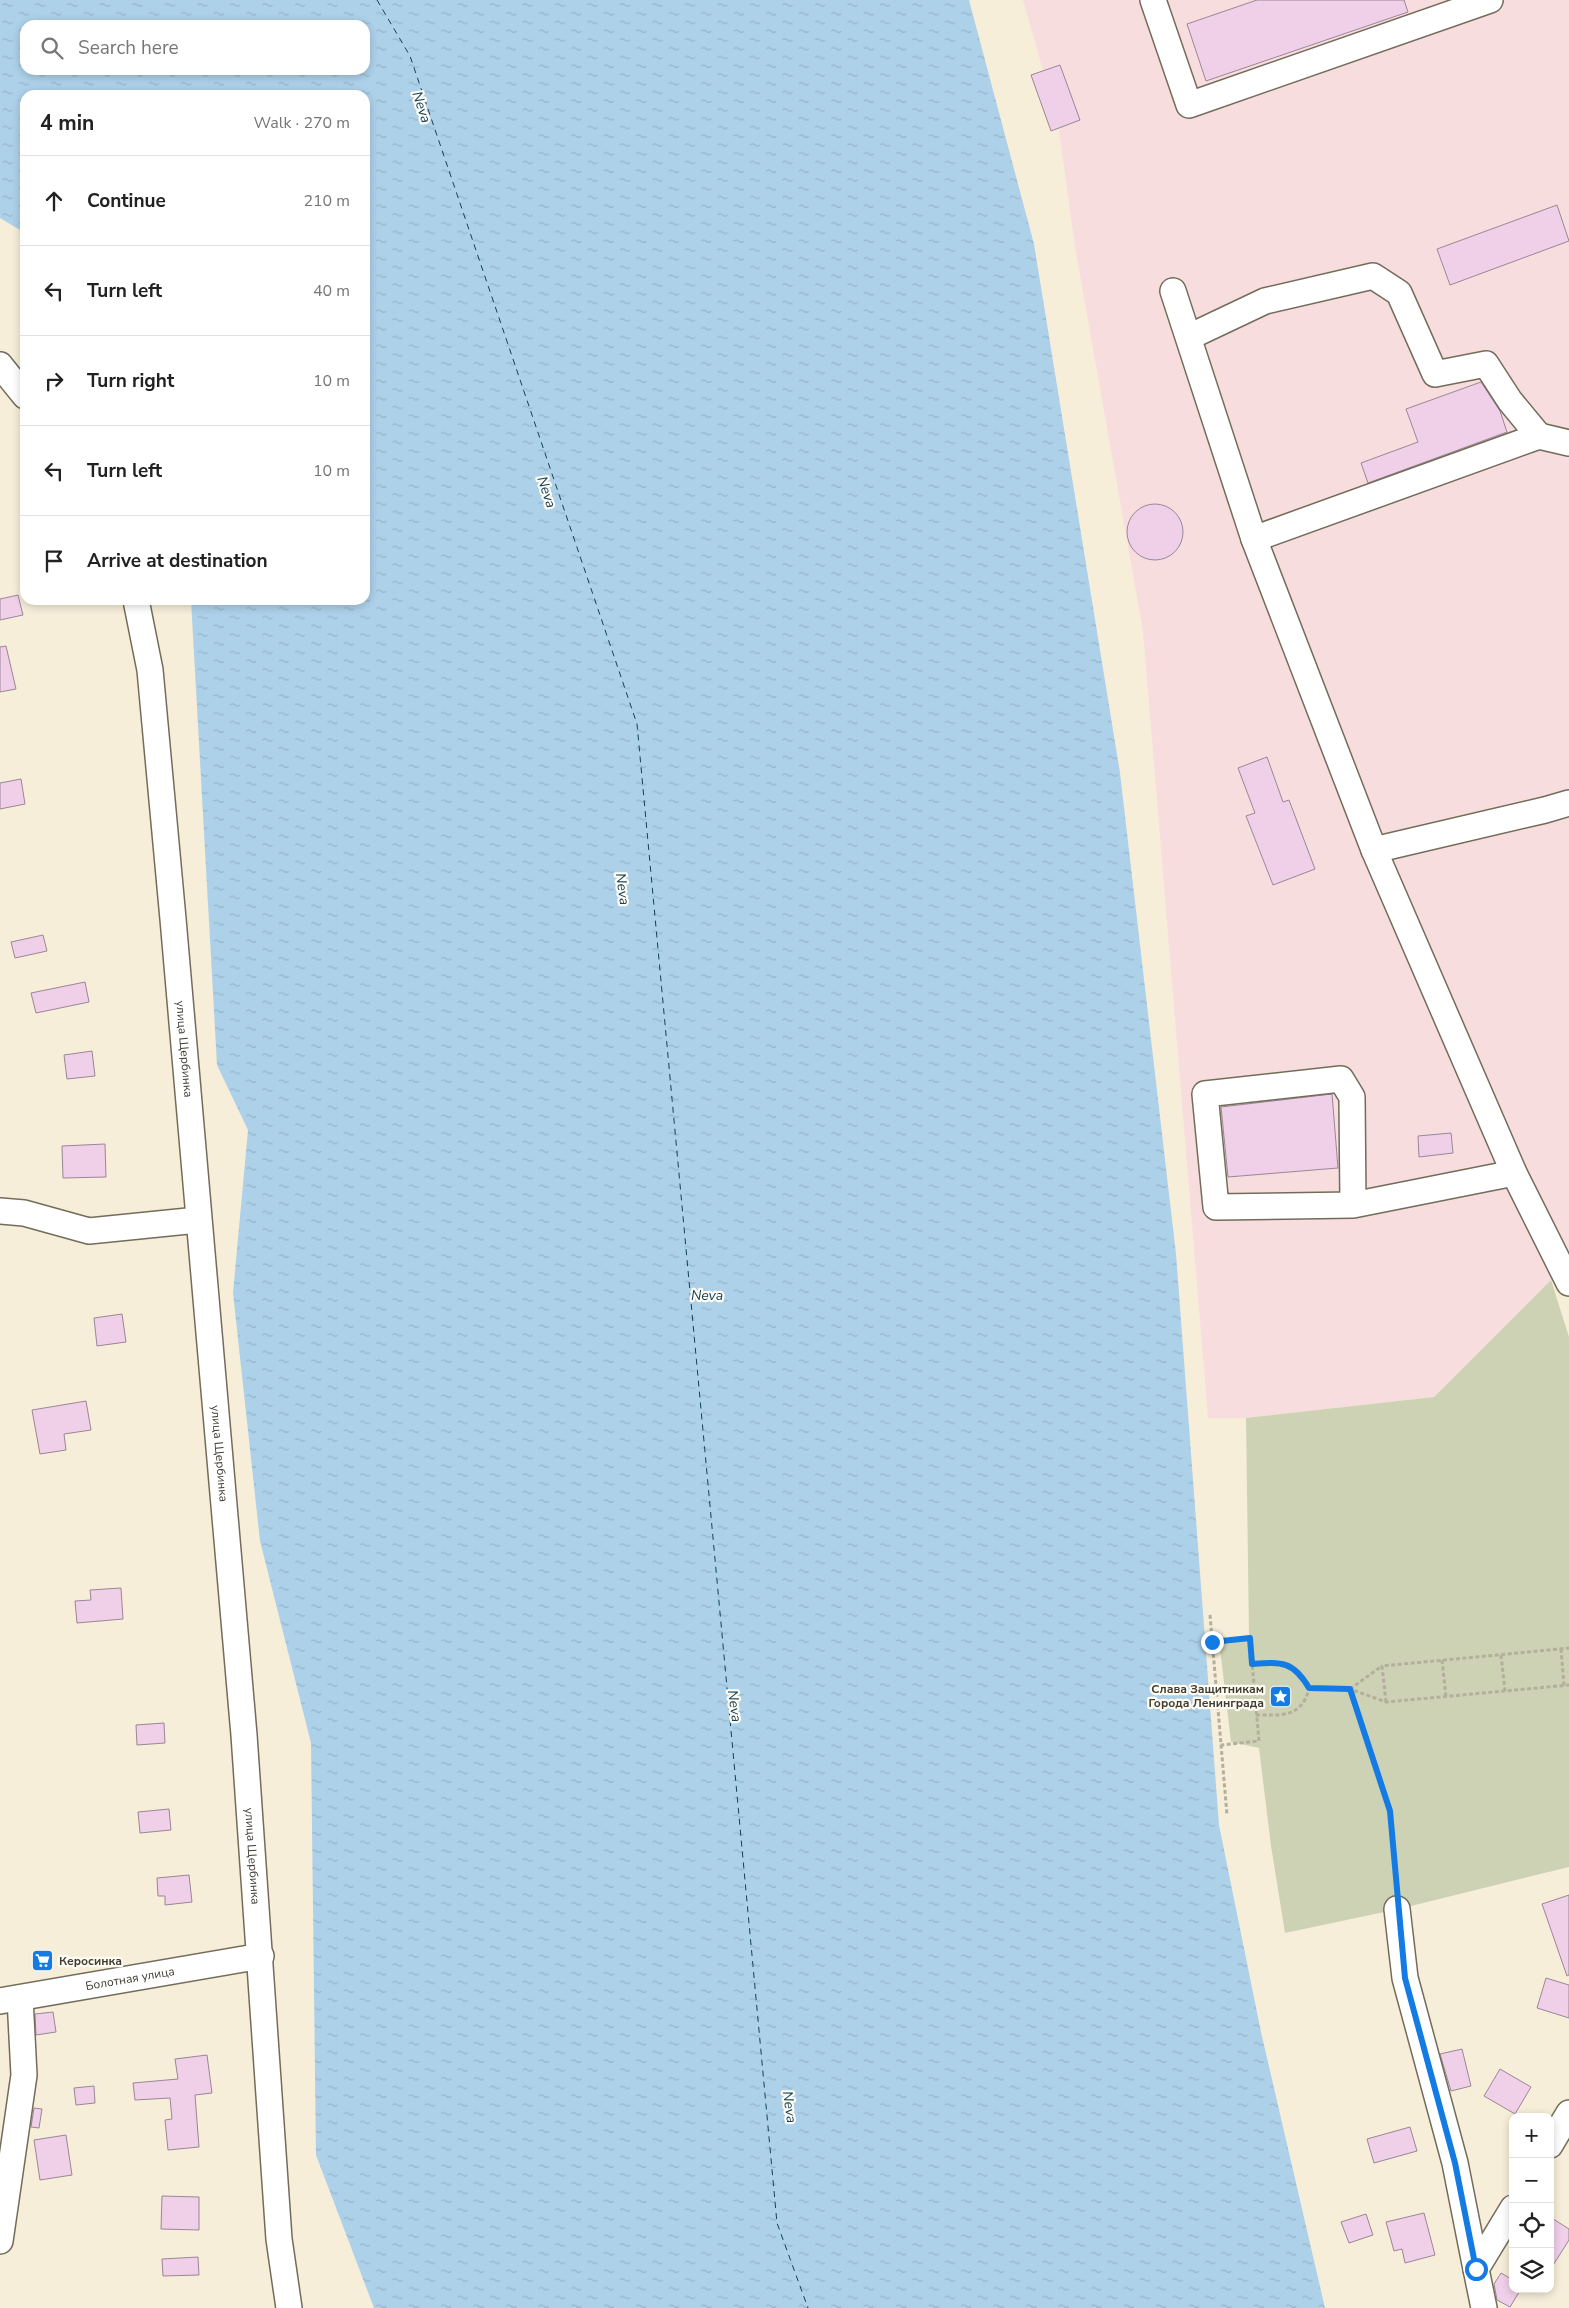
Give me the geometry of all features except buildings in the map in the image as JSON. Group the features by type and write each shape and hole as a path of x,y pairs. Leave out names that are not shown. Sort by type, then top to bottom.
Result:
{"street":[{"path":"1153,0 1189,105 1490,0"},
{"path":"1189,337 1265,301 1373,276 1399,293 1435,374 1486,364 1510,401 1539,436"},
{"path":"1173,290 1254,538 1374,850 1514,1173 1566,1276"},
{"path":"0,365 20,390"},
{"path":"1254,538 1539,436 1569,443"},
{"name":"улица Щербинка","path":"137,605 150,670 244,1735 261,1956 271,2140 279,2239 289,2308"},
{"path":"1374,850 1569,803"},
{"path":"1354,1205 1352,1097 1341,1079 1205,1094 1216,1207 1354,1205 1514,1173"},
{"path":"0,1211 24,1213 88,1231 198,1220"},
{"path":"1397,1910 1405,1978 1455,2163 1484,2308"},
{"name":"Болотная улица","path":"10,1999 261,1956"},
{"path":"0,2241 24,2075 10,1999"},
{"path":"1554,2138 1569,2113"},
{"path":"1476,2269 1509,2215"}],"path":[{"path":"1210,1615 1228,1815"},
{"path":"1212,1642 1250,1638 1259,1741 1221,1745"},
{"path":"1350,1689 1382,1666 1569,1648"},
{"path":"1309,1688 1350,1689 1386,1702 1567,1685 1561,1649"},
{"path":"1501,1654 1505,1691"},
{"path":"1442,1660 1446,1697"},
{"path":"1252,1664 1280,1662 1292,1667 1301,1675 1309,1688 1306,1698 1298,1709 1283,1715 1256,1715"},
{"path":"1382,1666 1386,1702"},
{"path":"1350,1689 1390,1811 1396,1861 1397,1910"}],"shaded area":[{"path":"1023,0 1569,0 1569,1269 1551,1280 1434,1397 1246,1418 1208,1418 1143,631 1075,247 1058,123"}],"green space":[{"path":"1551,1280 1569,1337 1569,1867 1403,1908 1285,1933 1271,1846 1259,1748 1231,1742 1219,1640 1249,1637 1246,1418 1434,1397"}],"water":[{"name":"Neva","path":"0,0 969,0 1034,244 1120,773 1176,1254 1219,1825 1261,2032 1325,2308 374,2308 316,2155 311,1743 260,1541 233,1293 248,1130 217,1065 191,605 370,605 370,90 20,90 20,230 0,218"}],"ferry route":[{"path":"377,0 410,56 637,724 777,2223 808,2308"}],"place":[{"name":"Слава Защитникам Города Ленинграда","path":"1280,1696"},
{"name":"Керосинка","path":"43,1961"}],"route":[{"path":"1212,1642 1250,1638 1252,1664 1280,1662 1292,1667 1301,1675 1309,1688 1350,1689 1390,1811 1396,1861 1397,1910 1405,1978 1455,2163 1476,2269"}]}
